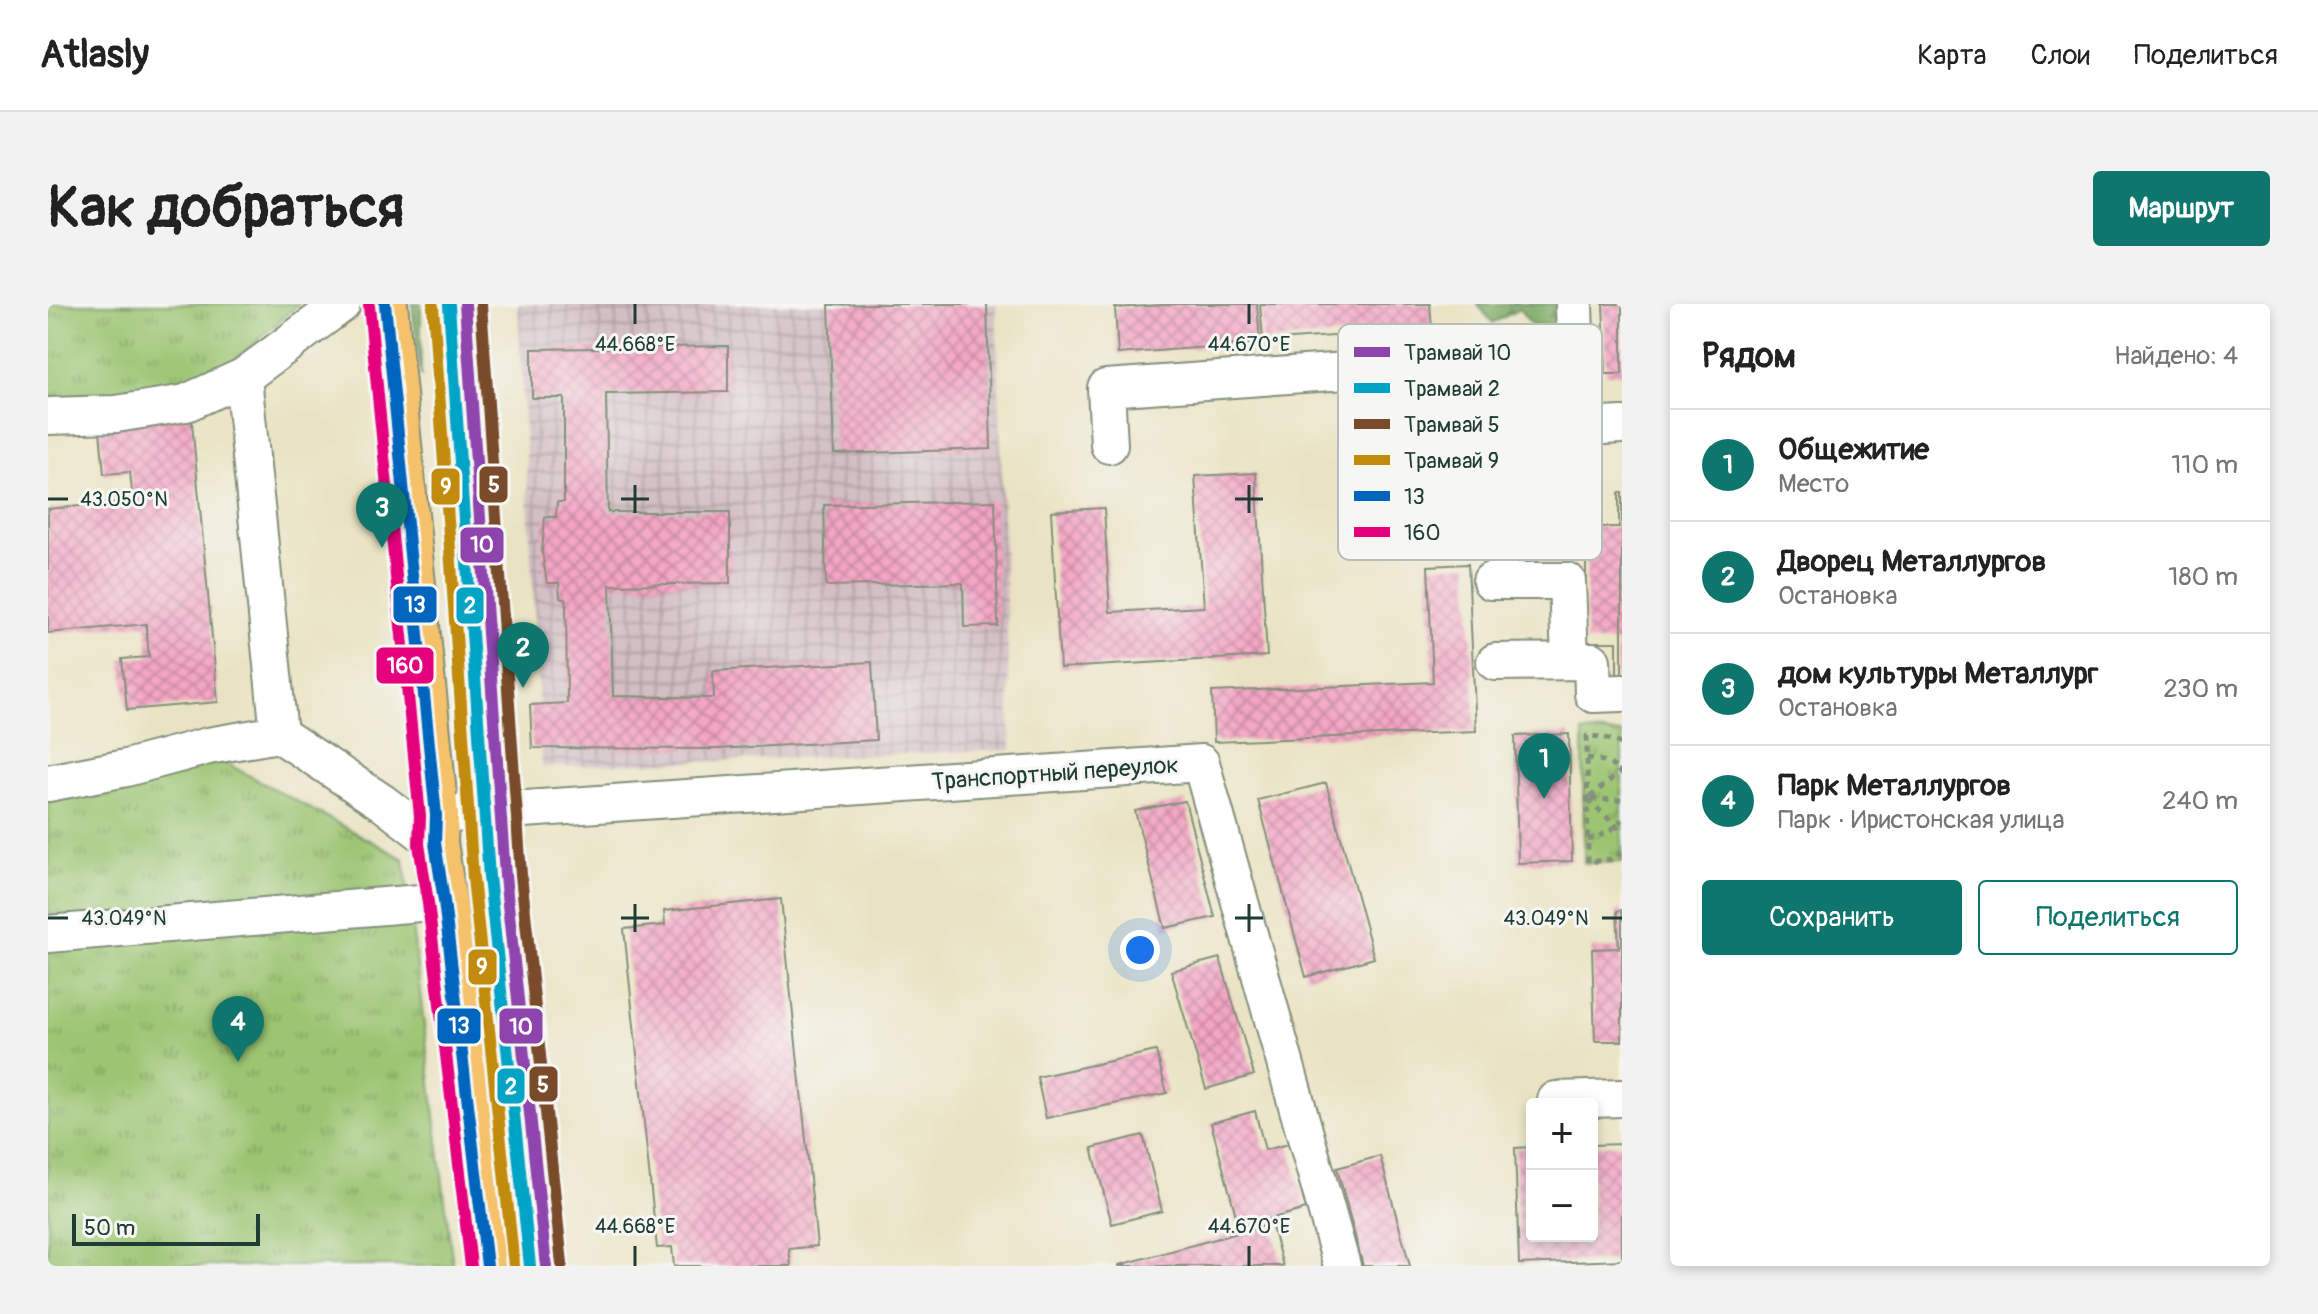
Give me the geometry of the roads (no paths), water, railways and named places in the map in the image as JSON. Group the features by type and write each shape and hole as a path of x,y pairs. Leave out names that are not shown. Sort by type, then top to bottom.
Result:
{"main road":[{"path":"385,304 436,829 487,1266"}],"street":[{"path":"48,416 116,414 186,403 243,377 342,304"},
{"path":"1574,304 1575,324"},
{"path":"1109,445 1106,388 1338,372"},
{"path":"243,377 279,734"},
{"path":"1602,426 1622,425"},
{"path":"1491,581 1567,581 1570,660"},
{"path":"1495,662 1592,661 1593,694 1622,693"},
{"path":"48,783 126,768 208,746 279,734 383,803 436,829"},
{"name":"Транспортный переулок","path":"436,829 1201,763 1342,1266"},
{"path":"48,934 444,901"},
{"path":"1598,1099 1622,1098"}],"tram line":[{"name":"10","path":"465,304 505,876 546,1266"},
{"name":"5","path":"481,304 521,875 562,1264"},
{"name":"2","path":"449,305 489,877 530,1266"},
{"name":"9","path":"433,306 473,878 514,1266"}],"place":[{"name":"дом культуры Металлург","path":"382,548"},
{"name":"Дворец Металлургов","path":"523,688"},
{"name":"Общежитие","path":"1544,799"},
{"name":"Парк Металлургов","path":"238,1062"}]}
